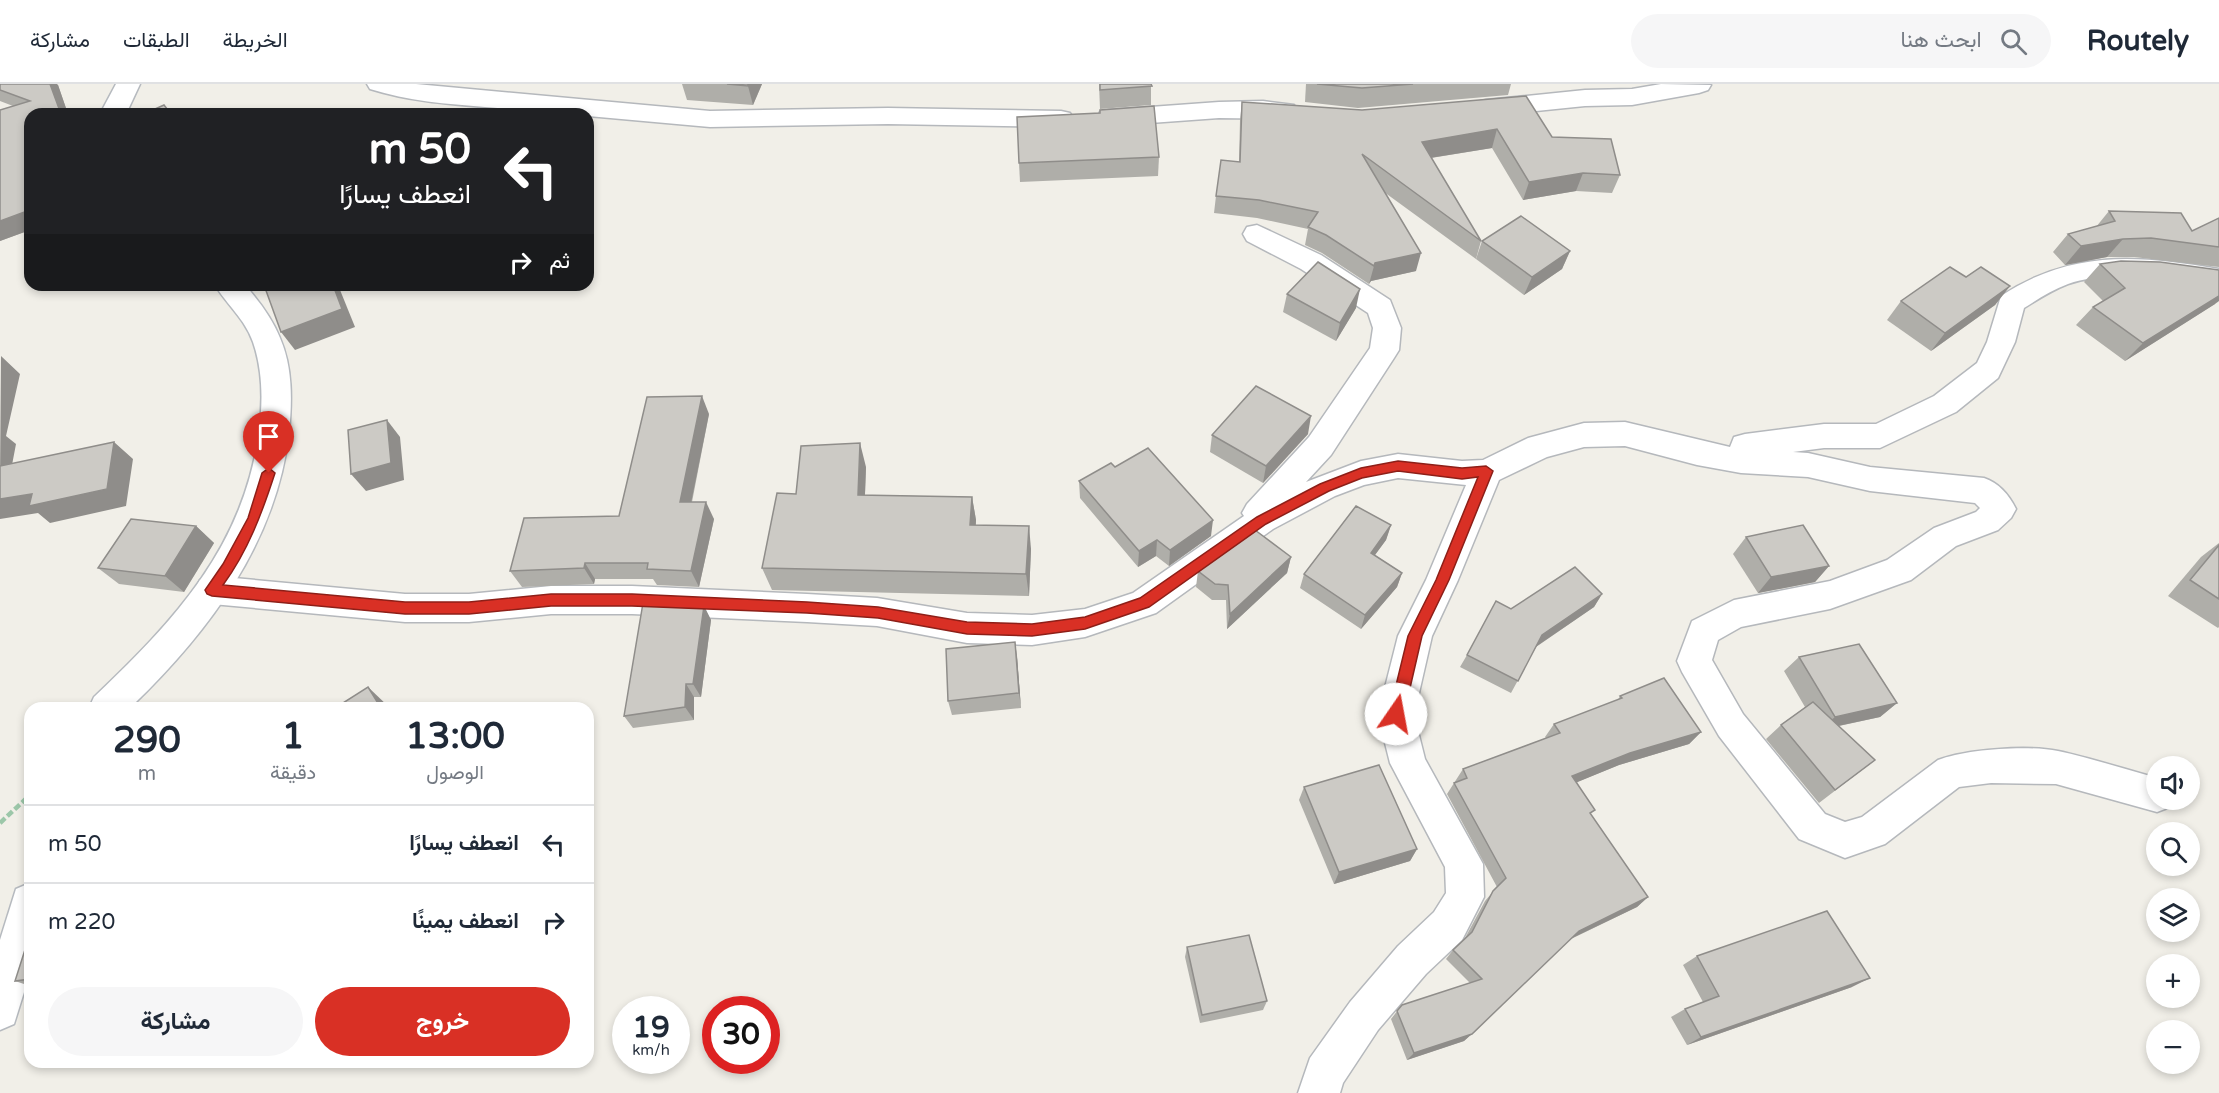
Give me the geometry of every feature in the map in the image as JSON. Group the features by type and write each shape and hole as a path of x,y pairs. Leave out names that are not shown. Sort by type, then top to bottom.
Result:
{"street":[{"path":"116,108 128,84"},
{"path":"379,84 395,89 446,96 584,108"},
{"path":"1465,110 1585,98 1632,96 1699,85"},
{"path":"594,109 710,119 888,116 1088,120 1258,108 1311,114"},
{"path":"1234,540 1320,446 1384,350 1387,328 1380,307 1311,262 1257,234"},
{"path":"1697,453 1824,436 1880,436 1945,404 1988,370 2001,342 2011,303 2030,290 2076,272 2124,269 2180,272 2219,279"},
{"path":"112,702 182,632 228,568 254,518 269,473 276,408 275,375 262,329 234,291"},
{"path":"212,590 405,608 469,608 551,600 632,600 807,608 878,612 967,628 1032,630 1085,623 1144,603 1262,520 1304,498 1361,473 1398,466 1462,473 1486,471 1539,447 1584,435 1625,434 1697,453 1741,461 1809,465 1870,479 1984,491 2000,508 1988,521 1946,537 1899,570 1830,595 1734,614 1704,631 1694,661 1731,725 1812,827 1845,840 1872,832 1952,772 1991,766 2056,767 2146,792"},
{"path":"1319,1093 1325,1073 1364,1016 1412,960 1448,926 1465,897 1464,864 1408,763 1396,714 1415,636 1442,580 1486,471"},
{"path":"0,1011 24,924"}],"path":[{"path":"0,823 24,801"}],"building":[{"path":"0,84 50,84 59,108 24,108 24,212 0,221 0,110 30,101 0,90"},
{"path":"1100,84 1151,84 1152,86 1100,90"},
{"path":"1317,84 1413,84 1362,88"},
{"path":"1526,96 1552,137 1611,139 1620,175 1583,173 1529,182 1497,129 1422,142 1481,241 1362,154 1421,253 1375,263 1374,266 1326,235 1308,227 1318,212 1259,200 1216,196 1221,160 1240,162 1242,102 1362,110"},
{"path":"1154,106 1159,157 1019,163 1017,117 1100,113 1100,110"},
{"path":"2109,211 2181,213 2192,231 2219,218 2219,247 2151,238 2123,239 2081,246 2068,234 2115,221"},
{"path":"1521,216 1570,251 1532,277 1482,241"},
{"path":"2121,261 2160,262 2219,270 2219,296 2143,343 2093,307 2125,288 2100,264"},
{"path":"1318,262 1360,289 1340,323 1287,294"},
{"path":"1950,267 1966,277 1981,267 2010,286 1945,333 1901,301"},
{"path":"266,291 335,291 342,309 281,332"},
{"path":"1256,386 1311,416 1266,466 1212,435"},
{"path":"702,396 680,502 706,502 691,571 647,569 648,563 585,563 584,568 510,571 524,518 619,516 647,397"},
{"path":"387,420 391,463 351,474 348,430"},
{"path":"114,442 107,489 29,506 32,494 0,499 0,466"},
{"path":"860,443 858,495 972,497 970,525 1029,526 1026,574 762,568 777,493 796,494 801,446"},
{"path":"1148,448 1213,520 1170,550 1157,540 1139,551 1079,481 1111,463 1115,467"},
{"path":"1356,506 1391,525 1371,553 1402,573 1365,615 1304,574"},
{"path":"131,519 196,526 165,576 98,568"},
{"path":"1803,525 1829,566 1771,577 1746,537"},
{"path":"1255,530 1291,557 1230,614 1228,585 1215,584 1198,571"},
{"path":"2219,545 2219,599 2190,580"},
{"path":"1575,567 1602,594 1542,635 1518,681 1467,655 1496,601 1511,609"},
{"path":"643,603 704,606 693,684 686,684 685,707 624,716"},
{"path":"1015,642 1019,693 948,701 946,649"},
{"path":"1859,644 1897,703 1835,717 1799,657"},
{"path":"1664,678 1701,732 1630,753 1572,776 1595,810 1590,813 1648,897 1579,931 1472,1034 1414,1053 1397,1011 1402,1005 1482,979 1453,950 1472,932 1493,891 1506,878 1454,783 1467,778 1463,769 1560,733 1554,724 1622,698 1620,696"},
{"path":"368,687 377,702 344,702"},
{"path":"1813,702 1875,760 1835,790 1781,725"},
{"path":"1379,765 1417,849 1339,872 1304,787"},
{"path":"1827,911 1870,978 1701,1037 1685,1009 1719,996 1697,956"},
{"path":"1249,935 1267,1001 1202,1015 1187,947"},
{"path":"24,953 24,980 15,981"}],"route":[{"path":"269,473 254,518 228,568 212,590 405,608 469,608 551,600 632,600 807,608 878,612 967,628 1032,630 1085,623 1144,603 1262,520 1324,487 1361,473 1398,466 1462,473 1486,471 1442,580 1415,636 1396,714"}]}
